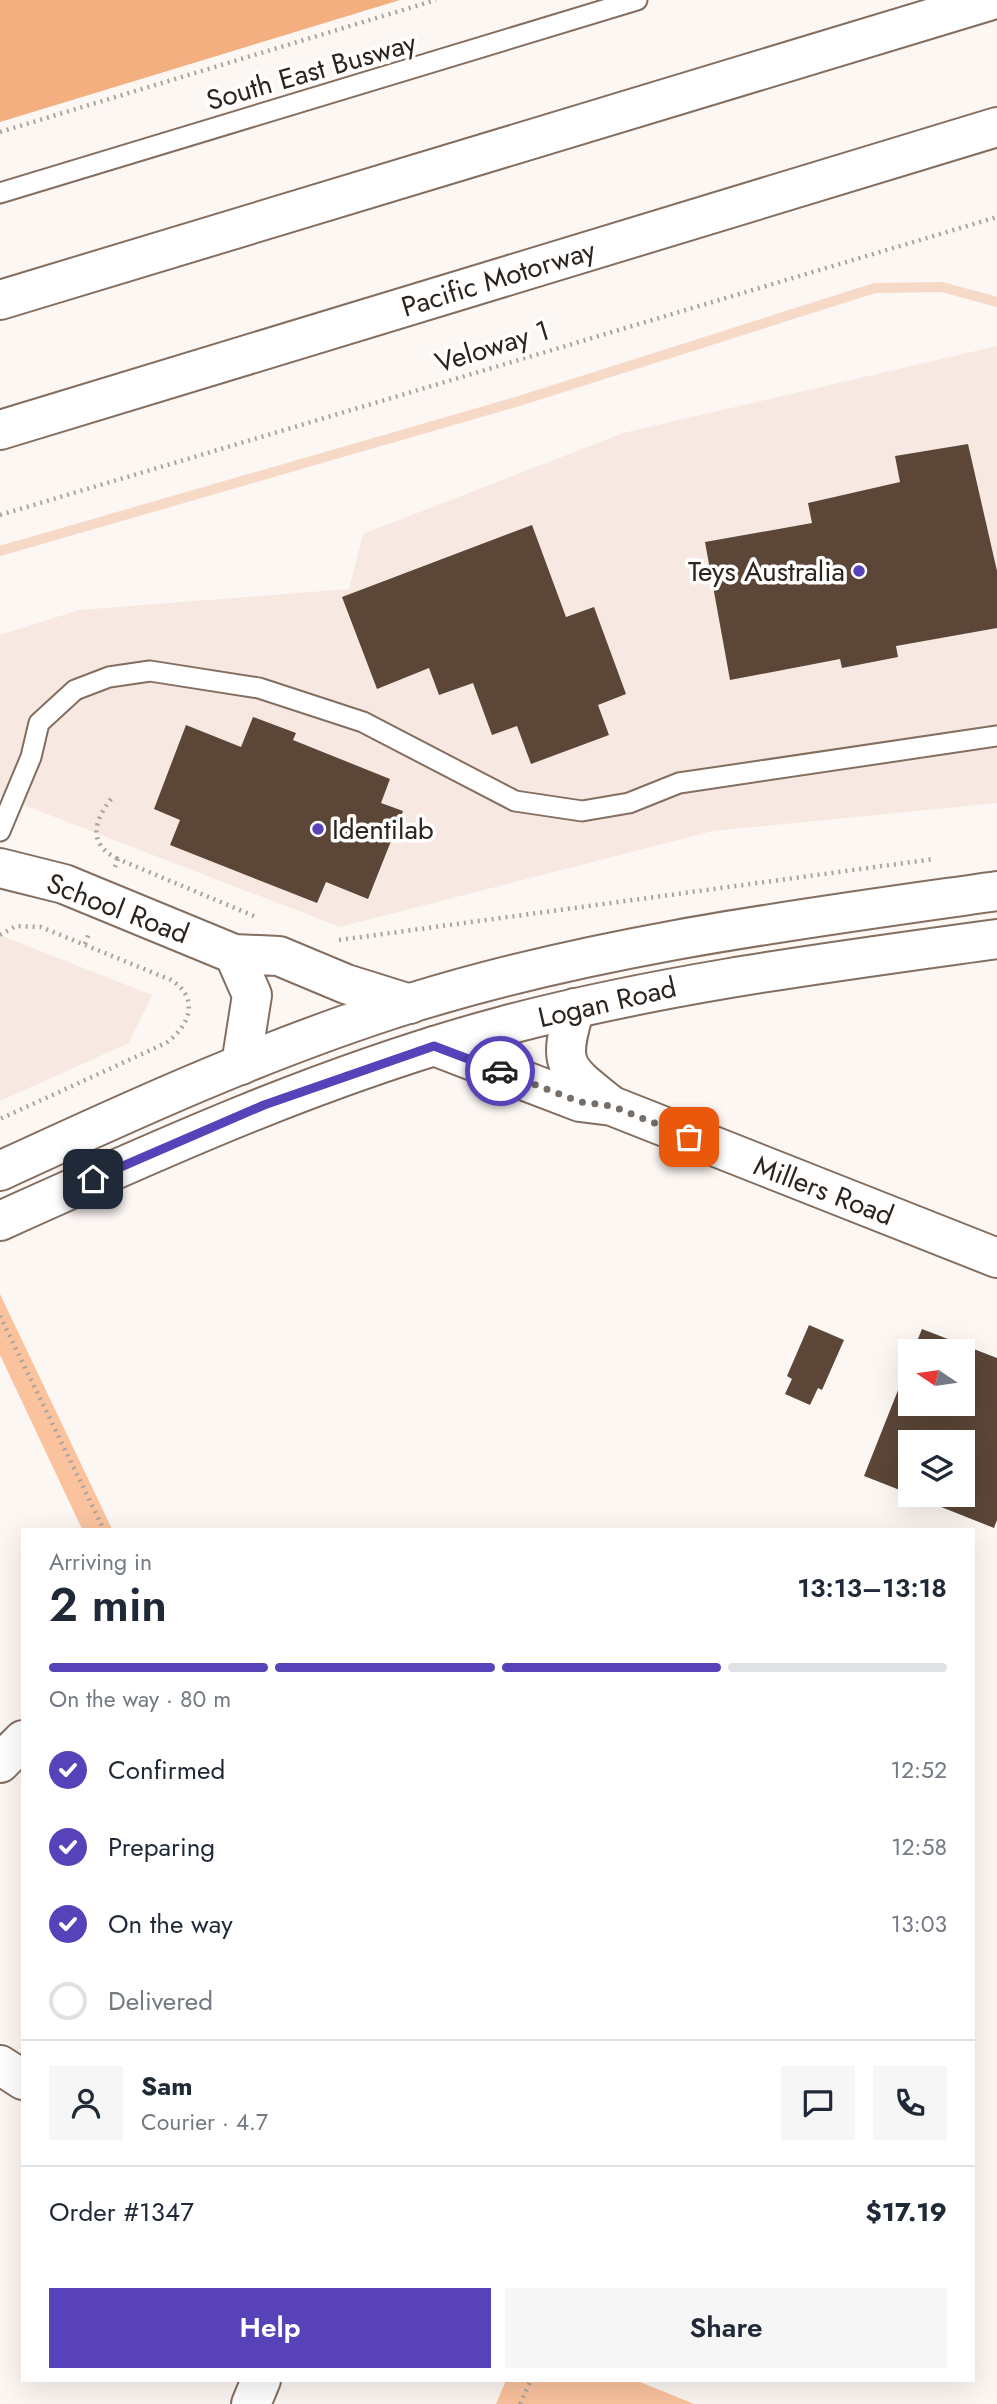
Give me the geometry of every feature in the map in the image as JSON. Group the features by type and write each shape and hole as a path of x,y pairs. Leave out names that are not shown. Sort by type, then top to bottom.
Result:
{"main road":[{"path":"0,300 992,0"},
{"name":"Pacific Motorway","path":"0,430 997,127"},
{"name":"School Road","path":"0,868 64,884 234,954 279,956 346,984 410,1004"},
{"name":"Logan Road","path":"0,1171 241,1065 410,1004 499,979 688,937 997,891"},
{"name":"Logan Road","path":"0,1221 264,1105 434,1046 575,1008 689,984 997,939"},
{"path":"234,954 251,995 241,1065"},
{"name":"Millers Road","path":"575,1008 565,1046 565,1057 577,1078 612,1106"},
{"name":"Millers Road","path":"434,1046 580,1102 612,1106 997,1258"},
{"path":"0,1763 21,1742"},
{"path":"0,2065 21,2079"},
{"path":"251,2404 260,2382"}],"lane":[{"name":"South East Busway","path":"0,193 637,0"},
{"path":"0,831 31,757 39,723 75,691 109,677 150,671 259,688 363,722 515,801 572,811 629,803 679,783 997,736"}],"path":[{"path":"0,132 436,0"},
{"name":"Veloway 1","path":"0,515 997,218"},
{"path":"111,799 97,818 96,830 104,849 118,859 258,918"},
{"path":"330,939 341,940 942,858"},
{"path":"113,871 118,859"},
{"path":"0,935 16,926 30,926 85,944 180,985 190,1005 188,1018 180,1033 166,1043 0,1119"},
{"path":"85,944 90,931"},
{"path":"0,1316 103,1528"},
{"path":"520,2404 530,2382"}],"shaded area":[{"path":"0,0 400,0 0,122"},
{"path":"997,346 997,803 713,831 340,927 0,796 0,635 79,610 349,589 363,534 623,433"},
{"path":"0,935 152,995 129,1043 0,1101"},
{"path":"0,1294 112,1528 82,1528 0,1355"},
{"path":"505,2382 640,2382 694,2404 496,2404"}],"building":[{"path":"968,444 997,571 997,628 896,646 898,657 842,668 840,659 730,680 705,542 812,523 808,503 900,482 895,456"},
{"path":"532,525 566,617 594,607 626,694 598,705 609,735 531,764 517,726 492,735 473,683 439,695 429,668 377,689 342,597"},
{"path":"253,717 296,733 293,740 390,779 381,803 403,811 368,899 326,882 317,903 170,845 180,820 154,809 186,725 241,747"},
{"path":"809,1325 844,1340 822,1390 818,1388 810,1405 785,1394 792,1379 787,1376"},
{"path":"922,1329 948,1339 918,1339"},
{"path":"975,1349 997,1358 997,1520 994,1528 941,1507 975,1507 975,1430 898,1430 898,1489 864,1476 898,1390 898,1416 975,1416"}],"waterway":[{"path":"0,551 519,401 875,288 942,287 997,302"}],"way so far":[{"path":"500,1071 580,1102 612,1106 689,1137"}],"place":[{"name":"Teys Australia","path":"859,571"},
{"name":"Identilab","path":"318,829"}],"route":[{"path":"93,1179 264,1105 434,1046 500,1071"}]}
